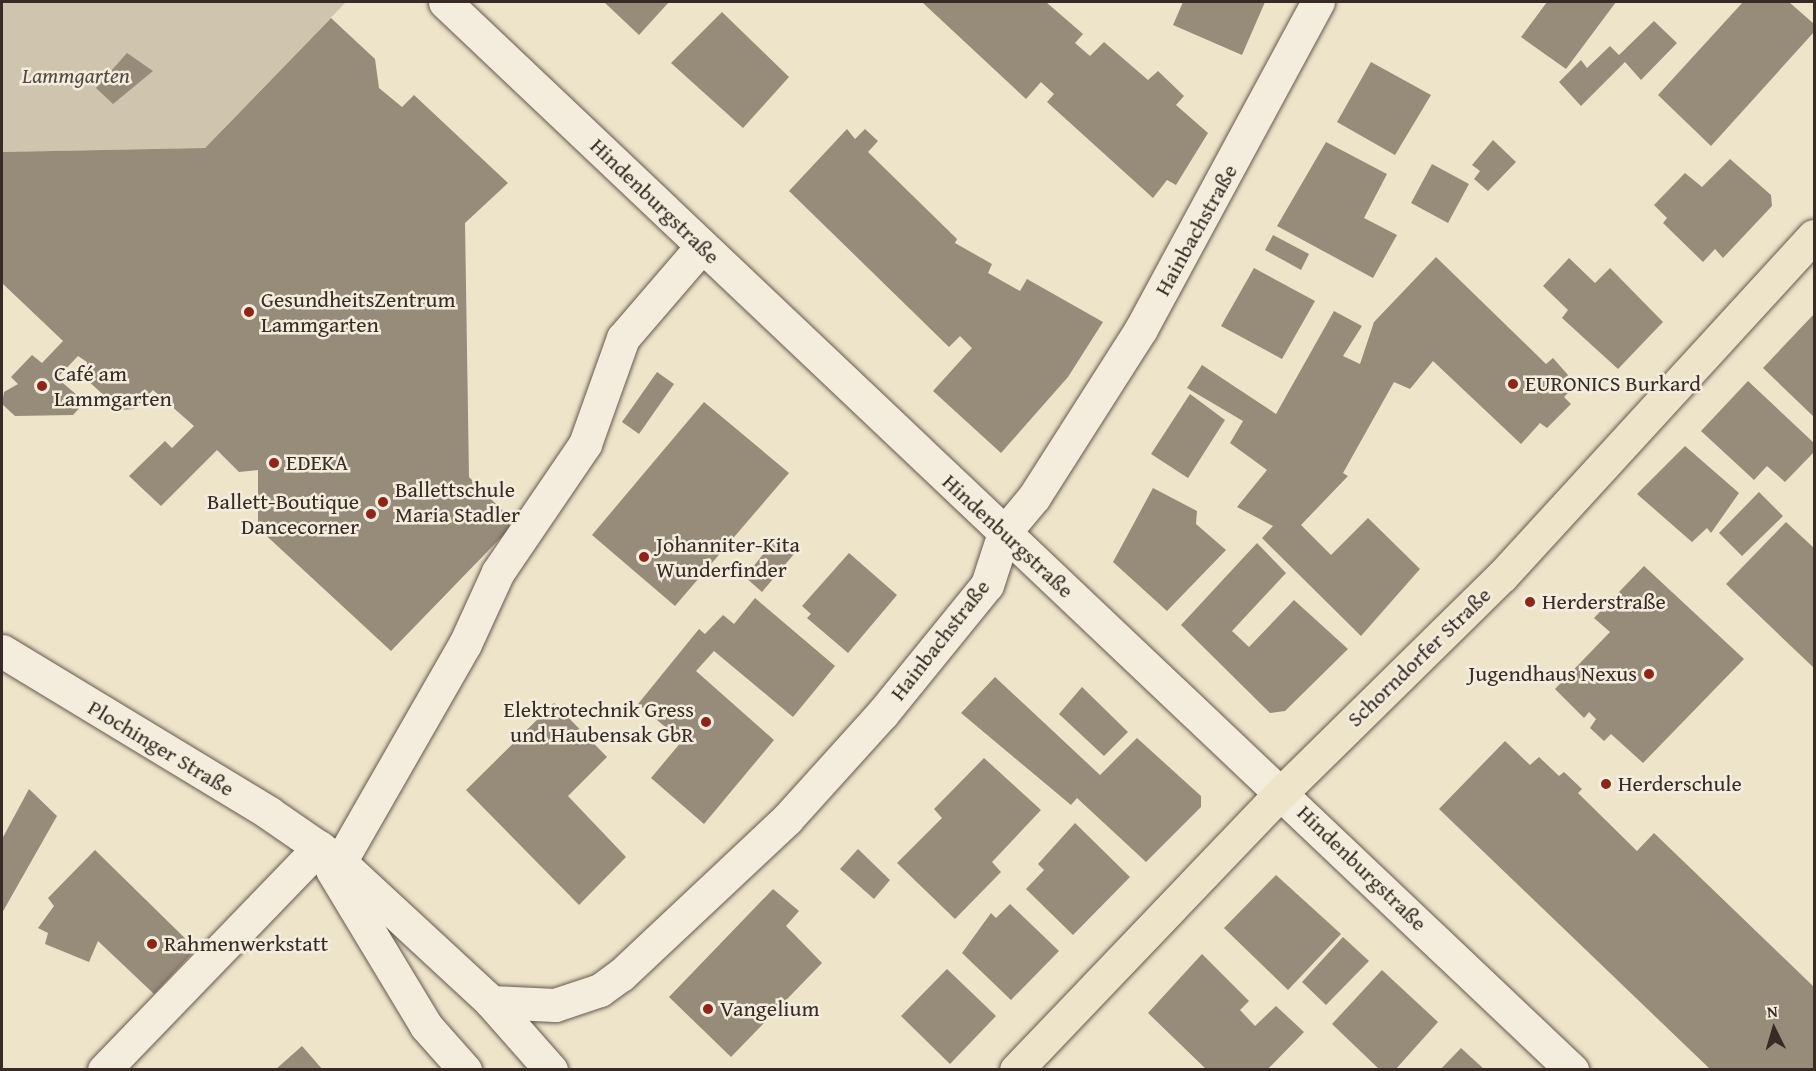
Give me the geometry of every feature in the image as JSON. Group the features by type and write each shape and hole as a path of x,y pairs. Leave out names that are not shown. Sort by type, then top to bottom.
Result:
{"main road":[{"name":"Schorndorfer Straße","path":"1016,1070 1283,791 1502,576 1815,237"}],"street":[{"name":"Hindenburgstraße","path":"445,2 1004,533 1283,791 1572,1070"},
{"name":"Hainbachstraße","path":"491,1002 555,1005 600,990 621,975 787,819 882,714 987,585 1004,533 1034,497 1141,329 1318,2"},
{"path":"104,1070 330,855 465,644 498,572 585,444 623,338 702,246"},
{"name":"Plochinger Straße","path":"2,651 330,855 491,1002 551,1070"},
{"name":"Plochinger Straße","path":"330,855 426,1026 465,1070"},
{"path":"426,1026 434,1070"}],"green space":[{"name":"Lammgarten","path":"2,2 346,2 205,148 2,152"}],"building":[{"path":"604,2 669,2 639,35"},
{"path":"1046,2 1083,34 1075,43 1090,56 1104,42 1148,80 1158,71 1184,96 1176,105 1208,133 1176,185 1167,180 1153,198 1047,102 1054,94 1041,82 1026,99 923,3"},
{"path":"1183,2 1265,2 1242,55 1173,25"},
{"path":"1547,2 1616,2 1566,69 1521,37"},
{"path":"1743,2 1789,2 1814,24 1814,32 1711,146 1658,95"},
{"path":"722,12 789,77 743,128 671,63"},
{"name":"GesundheitsZentrum Lammgarten","path":"331,18 375,59 379,88 402,107 414,95 508,183 465,223 469,477 515,523 391,651 258,528 258,470 239,472 217,450 161,506 129,476 165,441 172,448 194,426 153,390 134,409 120,410 86,379 87,362 78,356 57,378 85,402 73,415 15,416 2,404 4,392 18,384 11,377 32,355 42,363 63,341 2,283 2,152 205,148"},
{"path":"1654,21 1677,43 1641,80 1625,62 1581,106 1559,82 1581,60 1587,68 1610,46 1619,55"},
{"path":"127,53 153,71 113,104 96,88"},
{"path":"1371,62 1431,95 1395,155 1337,122"},
{"path":"847,129 855,139 865,129 878,141 868,152 957,239 955,243 992,264 988,273 1020,291 1027,279 1103,322 1068,377 1001,453 933,391 972,348 960,336 949,347 789,191"},
{"path":"1493,140 1516,162 1488,191 1474,179 1480,171 1472,165"},
{"path":"1326,142 1387,174 1364,218 1397,235 1373,278 1277,226"},
{"path":"1730,159 1771,195 1772,206 1723,258 1715,249 1703,262 1663,223 1667,218 1654,205 1685,173 1702,187"},
{"path":"1432,164 1469,184 1448,223 1411,203"},
{"path":"1273,235 1309,254 1301,270 1265,250"},
{"path":"1436,257 1546,364 1553,358 1568,375 1563,382 1572,389 1564,397 1571,404 1547,428 1540,423 1521,444 1433,361 1410,389 1394,382 1343,473 1348,476 1301,525 1331,555 1368,518 1420,569 1361,636 1262,538 1273,526 1237,507 1267,470 1230,443 1243,421 1187,388 1202,365 1276,414 1334,311 1362,326 1343,356 1360,364 1374,322"},
{"path":"1569,258 1595,283 1610,268 1663,322 1618,369 1562,318 1568,310 1543,286"},
{"path":"1254,268 1315,301 1282,359 1221,326"},
{"path":"1814,314 1814,417 1763,368"},
{"path":"657,372 674,384 639,434 622,422"},
{"path":"1748,381 1814,443 1814,452 1785,482 1767,466 1754,480 1701,431"},
{"path":"1190,394 1225,420 1188,478 1151,454"},
{"name":"Johanniter-Kita Wunderfinder","path":"704,402 789,473 675,606 592,535"},
{"path":"1685,446 1739,493 1711,533 1707,528 1692,542 1637,494"},
{"path":"1153,488 1197,511 1196,524 1226,550 1167,611 1113,562"},
{"path":"1759,492 1783,516 1742,556 1719,533"},
{"path":"1786,522 1814,548 1814,668 1726,584"},
{"path":"776,538 794,554 762,592 745,577"},
{"path":"1257,543 1286,573 1232,631 1249,647 1294,600 1348,649 1285,711 1270,713 1181,625"},
{"path":"849,553 897,595 848,653 807,618 811,614 802,606"},
{"name":"Jugendhaus Nexus","path":"1644,566 1744,659 1643,763 1611,734 1604,741 1590,728 1596,719 1589,712 1584,718 1555,689 1610,632 1594,618"},
{"path":"755,598 835,666 793,717 714,651 696,671 774,740 704,824 651,778 682,741 638,704 699,629 705,634 723,615 734,624"},
{"path":"995,677 1100,775 1137,738 1201,796 1201,807 1146,862 1077,798 1071,805 961,713"},
{"path":"1082,687 1128,732 1104,756 1059,714"},
{"path":"554,703 607,757 568,796 626,857 579,905 466,790"},
{"name":"Herderschule","path":"1505,741 1530,765 1539,757 1559,776 1564,772 1582,789 1578,793 1637,851 1654,833 1814,987 1814,1070 1711,1070 1439,809"},
{"path":"984,758 1041,810 992,862 1001,872 955,919 897,863 942,818 934,809"},
{"path":"29,789 57,816 2,913 2,839"},
{"path":"1075,823 1130,877 1073,935 1026,889 1044,870 1038,864"},
{"path":"858,849 890,880 874,899 840,869"},
{"path":"95,850 196,949 154,994 98,941 89,962 45,944 48,933 38,928 54,906 48,898"},
{"path":"1276,875 1341,934 1288,990 1224,928"},
{"path":"773,889 799,911 786,926 822,963 731,1057 669,997"},
{"path":"1010,904 1059,951 1011,1000 962,953 991,913 996,918"},
{"path":"1343,937 1369,961 1326,1005 1302,982"},
{"path":"1202,954 1249,1001 1240,1010 1255,1026 1276,1006 1304,1032 1267,1070 1207,1070 1148,1013"},
{"path":"947,969 996,1016 950,1064 901,1016"},
{"path":"1382,970 1438,1022 1395,1070 1380,1070 1332,1024"},
{"path":"302,1046 323,1070 275,1070"},
{"path":"1461,1048 1485,1070 1440,1070"}],"place":[{"name":"GesundheitsZentrum Lammgarten","path":"249,312"},
{"name":"EURONICS Burkard","path":"1513,384"},
{"name":"Café am Lammgarten","path":"42,386"},
{"name":"EDEKA","path":"274,463"},
{"name":"Ballettschule Maria Stadler","path":"383,502"},
{"name":"Ballett-Boutique Dancecorner","path":"371,514"},
{"name":"Johanniter-Kita Wunderfinder","path":"644,557"},
{"name":"Herderstraße","path":"1530,602"},
{"name":"Jugendhaus Nexus","path":"1649,674"},
{"name":"Elektrotechnik Gress und Haubensak GbR","path":"706,722"},
{"name":"Herderschule","path":"1606,784"},
{"name":"Rahmenwerkstatt","path":"152,944"},
{"name":"Vangelium","path":"708,1009"}]}
